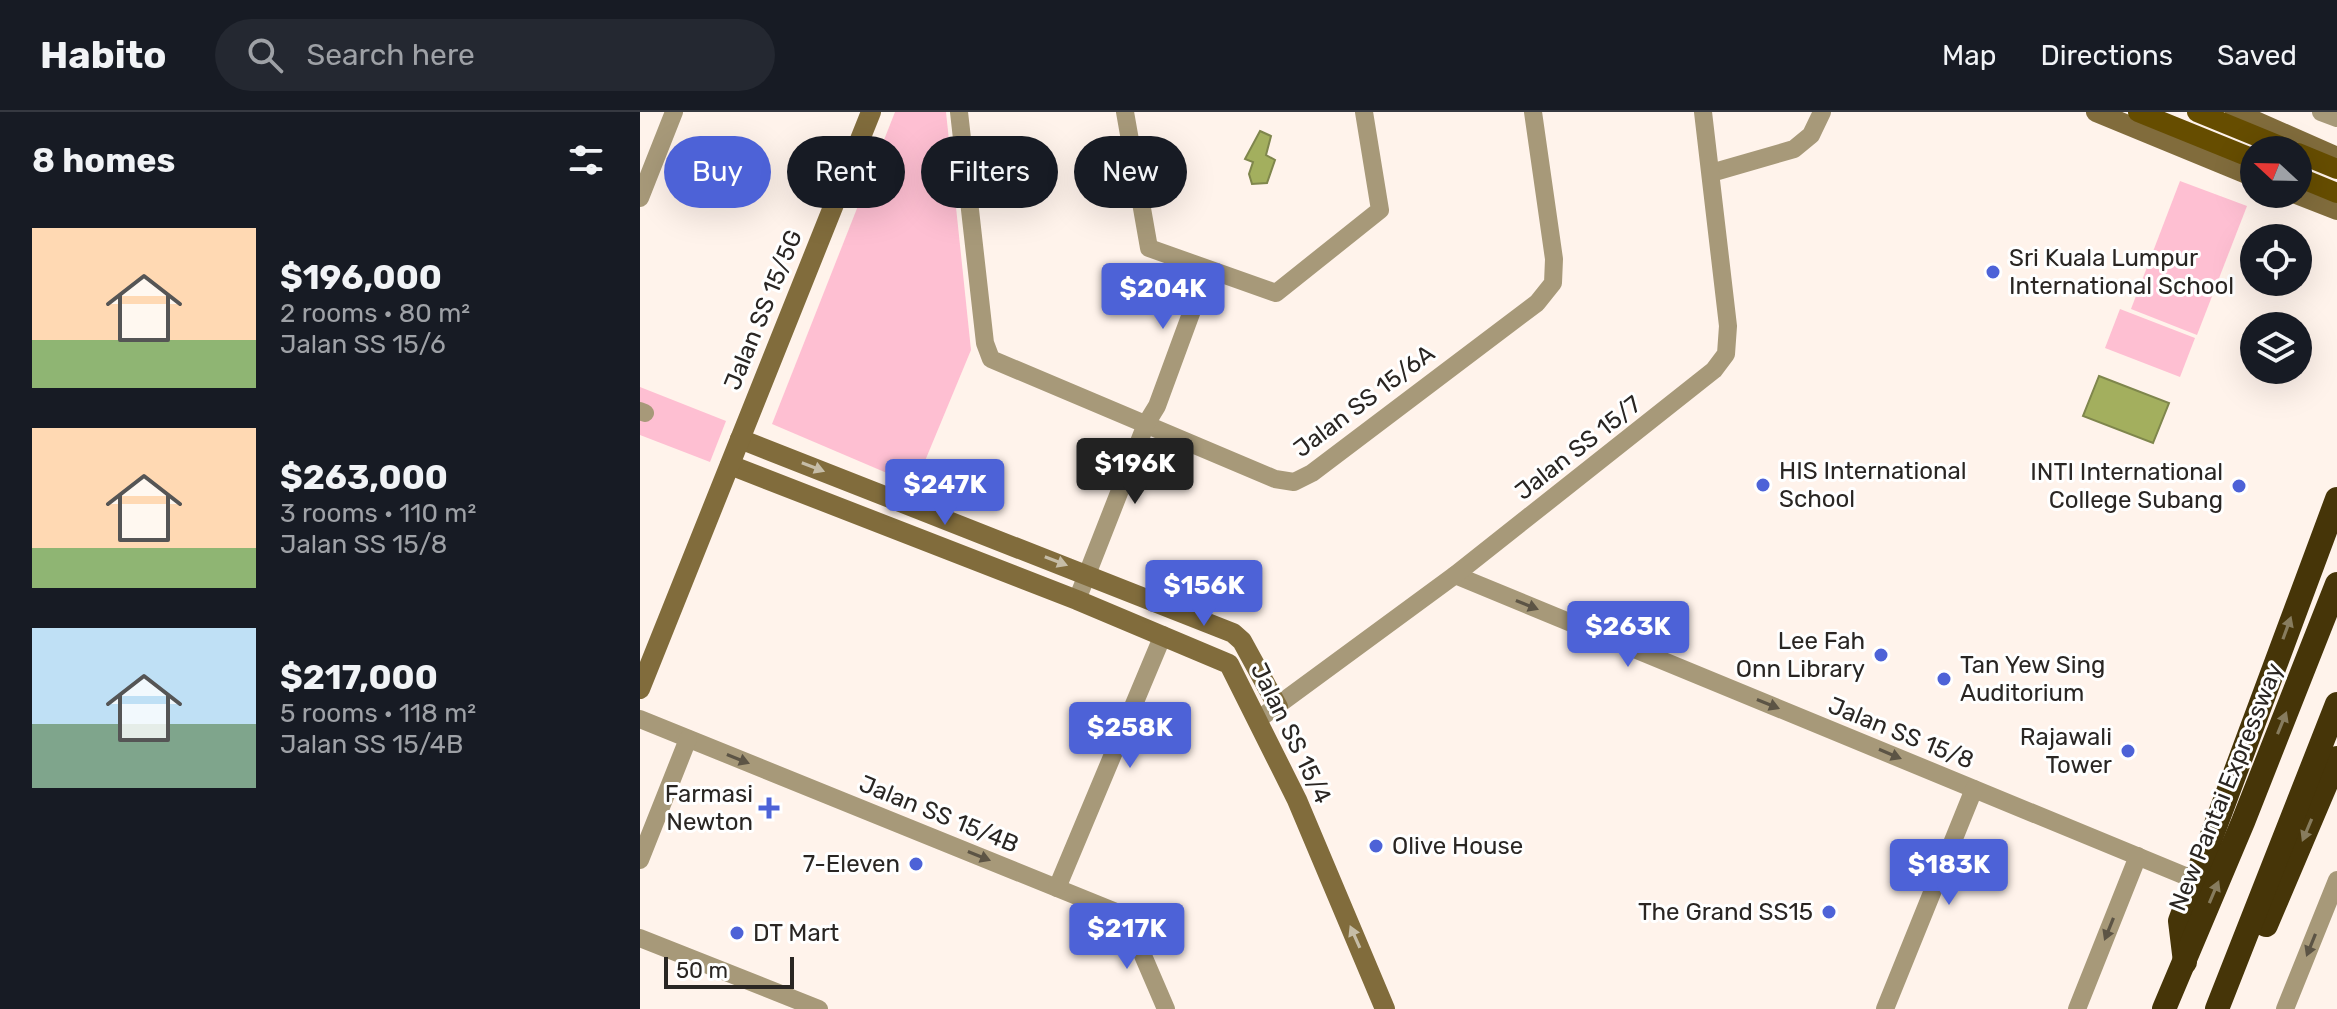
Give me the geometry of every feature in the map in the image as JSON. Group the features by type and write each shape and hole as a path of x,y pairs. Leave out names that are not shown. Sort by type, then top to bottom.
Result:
{"highway":[{"path":"2185,962 2180,921 2337,499"},
{"name":"New Pantai Expressway","path":"2164,1009 2243,822 2337,584"},
{"path":"2219,1004 2337,704"},
{"path":"2219,1004 2251,960 2337,758"}],"main road":[{"path":"2138,112 2240,153"},
{"path":"2197,112 2256,136"},
{"path":"2312,159 2337,169"},
{"path":"2312,183 2337,193"}],"street":[{"path":"640,198 674,112"},
{"name":"Jalan SS 15/5G","path":"640,689 871,112"},
{"name":"Jalan SS 15/6A","path":"959,112 985,343 991,359 1275,479 1294,482 1312,473 1537,303 1553,283 1554,259 1533,112"},
{"path":"1125,112 1149,248 1276,293 1380,210 1364,112"},
{"name":"Jalan SS 15/7","path":"1259,719 1455,575 1701,383 1726,354 1728,326 1703,112"},
{"path":"1711,173 1794,149 1811,135 1822,112"},
{"path":"2096,112 2240,171"},
{"path":"2235,112 2337,157"},
{"path":"2321,112 2337,118"},
{"path":"2312,200 2337,210"},
{"path":"1082,602 1152,426 1207,270"},
{"name":"Jalan SS 15/4","path":"740,439 1093,575 1238,636 1278,707"},
{"name":"Jalan SS 15/4","path":"730,465 1082,602 1229,664 1259,719 1385,1009"},
{"name":"Jalan SS 15/8","path":"1455,575 2195,880"},
{"path":"1057,888 1163,635"},
{"name":"Jalan SS 15/4B","path":"640,719 1126,916 1166,1009"},
{"path":"640,860 688,739"},
{"path":"1885,1009 1974,789"},
{"path":"2077,1009 2138,856"},
{"path":"2285,1009 2337,880"},
{"path":"640,938 819,1009"}],"shaded area":[{"path":"895,112 946,112 949,136 921,136 921,208 956,208 971,350 915,485 772,424 857,208 905,208 905,136 886,136"},
{"path":"1260,131 1271,136 1266,155 1275,160 1267,183 1252,184 1249,174 1253,162 1245,159"},
{"path":"2180,181 2246,208 2197,335 2131,309"},
{"path":"2120,309 2195,338 2180,377 2105,348"},
{"path":"2099,376 2169,403 2153,443 2083,416"},
{"path":"640,387 726,421 710,462 640,435"}],"place":[{"name":"Sri Kuala Lumpur International School","path":"1993,272"},
{"name":"HIS International School","path":"1763,485"},
{"name":"INTI International College Subang","path":"2239,486"},
{"name":"Lee Fah Onn Library","path":"1881,655"},
{"name":"Tan Yew Sing Auditorium","path":"1944,679"},
{"name":"Rajawali Tower","path":"2128,751"},
{"name":"Farmasi Newton","path":"769,808"},
{"name":"Olive House","path":"1376,846"},
{"name":"7-Eleven","path":"916,864"},
{"name":"The Grand SS15","path":"1829,912"},
{"name":"DT Mart","path":"737,933"}]}
